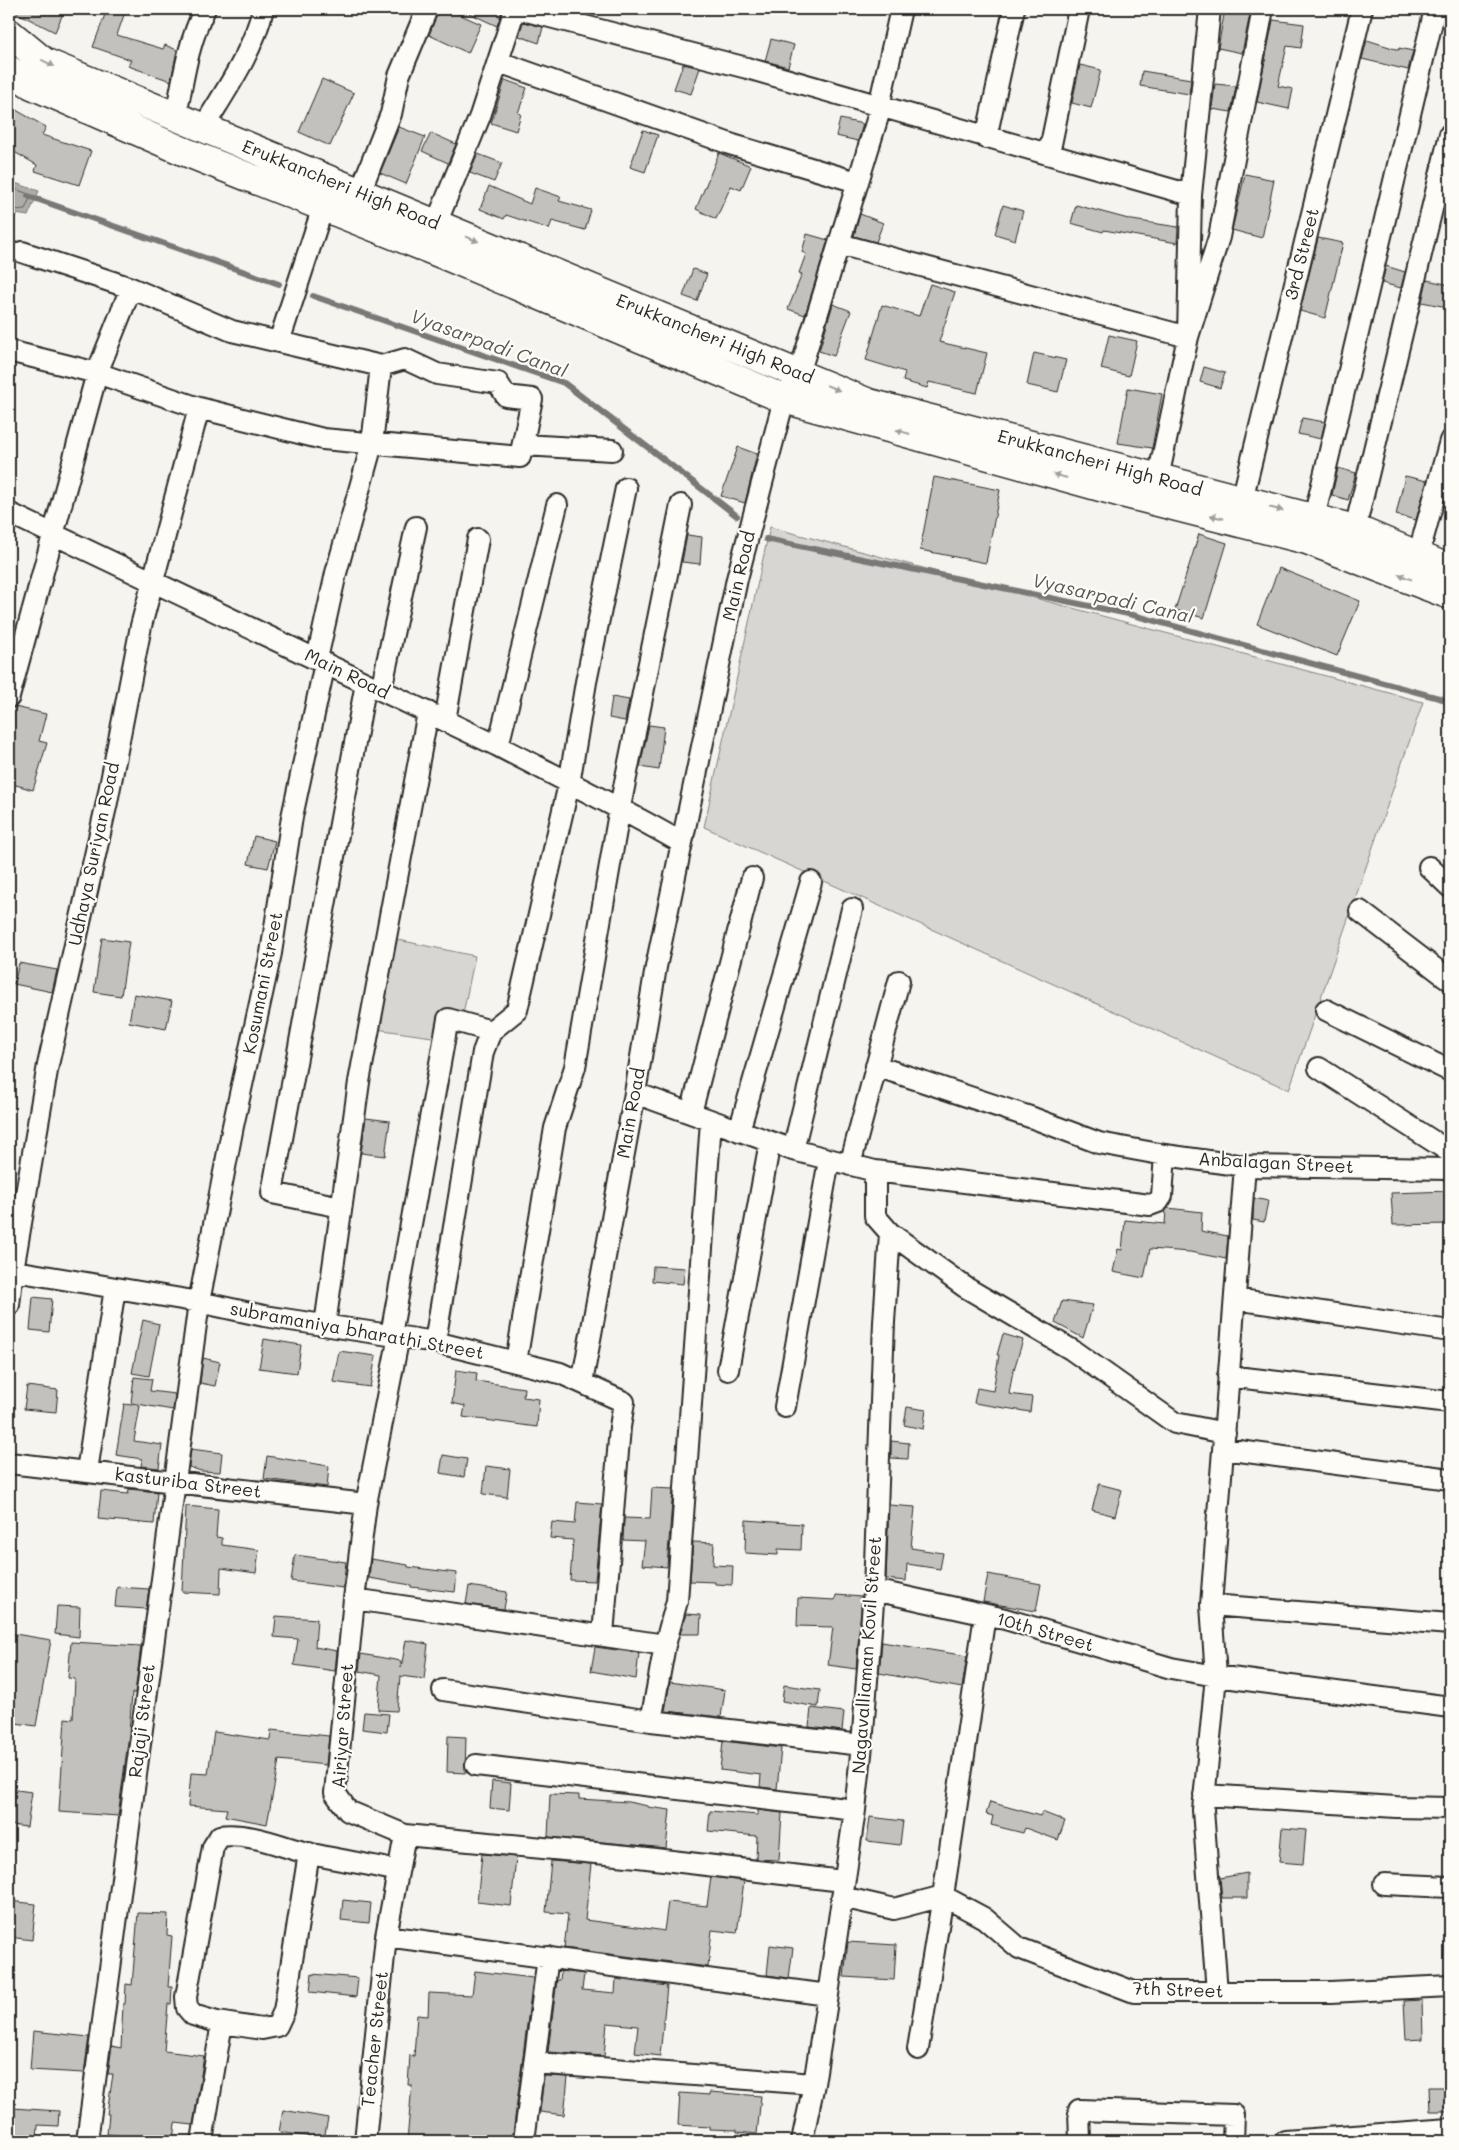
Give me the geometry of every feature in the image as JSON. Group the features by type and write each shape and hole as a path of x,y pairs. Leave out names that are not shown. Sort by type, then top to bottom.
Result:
{"main road":[{"name":"Erukkancheri High Road","path":"9,34 44,62 869,403 1355,529 1450,569"},
{"path":"9,70 32,85 91,111 444,255 784,399 1122,493 1307,540 1450,595"},
{"path":"324,207 335,182"}],"street":[{"path":"176,116 185,66 199,21 205,9"},
{"path":"203,128 235,75 260,22 263,9"},
{"path":"360,192 391,114 399,76 427,9"},
{"path":"436,224 480,116 517,9 730,63 986,138 1191,195"},
{"name":"Main Road","path":"582,1383 636,1094 656,967 737,579 784,399 799,374 880,110 879,106 900,9"},
{"path":"986,138 1014,9"},
{"path":"1049,154 1078,9"},
{"path":"1188,337 1191,195 1210,9"},
{"path":"1158,478 1188,337 1219,237 1263,9"},
{"name":"3rd Street","path":"1242,500 1362,9"},
{"path":"1314,518 1435,9"},
{"path":"498,62 733,145 857,182"},
{"path":"1355,529 1450,134"},
{"path":"279,342 324,207"},
{"path":"839,244 1188,337"},
{"path":"9,351 97,372 199,408 323,438 520,458 532,399 506,396 498,383 437,374 405,359 382,366 232,331 131,288 22,252"},
{"path":"9,697 97,372 131,288"},
{"name":"Kosumani Street","path":"199,1302 233,1126 271,953 292,817 336,574 372,444 382,366"},
{"name":"Udhaya Suriyan Road","path":"9,1305 11,1270 48,1065 107,802 141,626 199,408"},
{"path":"1418,556 1450,441"},
{"path":"523,445 612,450"},
{"path":"435,1342 483,1052 491,1031 517,1010 570,784 586,682 626,488"},
{"path":"498,746 557,505"},
{"path":"516,1362 554,1128 576,1067 620,807 681,505"},
{"name":"Main Road","path":"9,513 498,746 570,784 620,807 682,843"},
{"path":"341,1208 272,1193 374,686 416,527"},
{"path":"325,1325 359,1082 436,716 478,539"},
{"path":"1429,868 1450,887"},
{"path":"692,1113 752,878"},
{"path":"739,1131 810,882"},
{"path":"793,1150 852,909"},
{"path":"1360,911 1450,980"},
{"path":"850,1165 899,981"},
{"path":"1326,1010 1450,1072"},
{"name":"Airiyar Street","path":"491,1031 448,1019 366,1504 354,1598 335,1793 348,1811 405,1835 638,1857 842,1889"},
{"name":"Anbalagan Street","path":"876,1066 1099,1142 1165,1155 1245,1166 1450,1169"},
{"path":"1318,1068 1450,1152"},
{"path":"636,1094 793,1150 874,1171 1150,1205 1158,1202 1162,1196 1165,1155"},
{"path":"651,1721 665,1645 677,1601 711,1120"},
{"path":"728,1370 770,1142"},
{"path":"785,1407 829,1160"},
{"path":"1217,1992 1204,1819 1204,1795 1216,1676 1211,1605 1245,1166"},
{"path":"874,1171 874,1216 890,1232 965,1287 1072,1350 1175,1423 1224,1441 1450,1479"},
{"name":"Nagavalliaman Kovil Street","path":"802,2141 814,2084 828,1995 855,1810 862,1745 874,1590 884,1322 890,1232"},
{"name":"subramaniya bharathi Street","path":"11,1270 199,1302 264,1316 435,1342 560,1373 624,1402 620,1427 603,1635"},
{"path":"87,1471 115,1288"},
{"path":"1235,1300 1450,1331"},
{"name":"Rajaji Street","path":"87,2141 199,1302"},
{"path":"1228,1376 1450,1402"},
{"name":"kasturiba Street","path":"9,1462 366,1504"},
{"name":"10th Street","path":"874,1590 985,1615 1171,1668 1216,1676 1450,1707"},
{"path":"354,1598 665,1645"},
{"path":"1211,1605 1450,1624"},
{"path":"918,2049 944,1896 985,1615"},
{"path":"443,1690 651,1721 862,1745"},
{"path":"476,1765 855,1810"},
{"path":"1204,1795 1386,1807 1450,1808"},
{"path":"309,1853 284,2011 277,2026 262,2029 222,2024 194,2015 187,2008 186,1997 213,1846 220,1836 232,1835 398,1871"},
{"path":"405,1835 386,1936 828,1995"},
{"path":"1384,1884 1450,1887"},
{"path":"842,1889 894,1909 944,1896"},
{"name":"7th Street","path":"944,1896 984,1918 1019,1948 1134,1992 1330,1992 1450,1986"},
{"name":"Teacher Street","path":"365,2141 386,1936"},
{"path":"524,2141 548,1958"},
{"path":"202,2141 222,2024"},
{"path":"534,2063 814,2084"},
{"path":"1080,2141 1079,2110 1234,2115 1232,2141"},
{"path":"1285,2141 1450,2129"}],"shaded area":[{"path":"770,527 1423,702 1289,1090 704,827"},
{"path":"389,938 475,956 463,1014 439,1038 376,1029"}],"water":[{"path":"9,181 39,191 28,216 16,214 9,231"}],"building":[{"path":"9,9 65,9 55,32"},
{"path":"107,9 125,12 117,35 163,49 165,45 177,50 171,81 128,66 131,60 93,47"},
{"path":"439,9 447,9 481,24 468,53 429,35"},
{"path":"460,9 503,9 497,26"},
{"path":"1225,9 1251,9 1242,53 1218,48"},
{"path":"1273,20 1304,24 1301,48 1287,46 1278,86 1293,89 1289,109 1257,102"},
{"path":"523,22 543,27 539,43 519,36"},
{"path":"771,39 794,45 788,67 765,61"},
{"path":"1367,40 1399,50 1399,48 1413,51 1408,70 1362,59"},
{"path":"683,64 700,68 691,94 674,89"},
{"path":"1080,65 1101,70 1091,108 1072,103"},
{"path":"1142,71 1191,79 1189,94 1140,86"},
{"path":"322,79 354,93 330,146 299,132"},
{"path":"505,80 527,88 518,113 521,114 516,131 491,123"},
{"path":"1215,84 1236,86 1231,112 1212,109"},
{"path":"9,106 46,127 42,135 91,151 79,185 35,171 37,165 9,149"},
{"path":"840,119 863,124 858,141 836,136"},
{"path":"399,127 425,137 406,184 380,173"},
{"path":"643,130 658,135 645,172 630,167"},
{"path":"431,133 456,144 448,163 422,151"},
{"path":"719,153 751,166 741,190 731,186 716,219 696,209"},
{"path":"478,154 502,163 494,182 470,173"},
{"path":"1245,174 1274,180 1262,238 1232,230"},
{"path":"489,186 530,204 535,188 561,197 559,201 591,210 585,230 552,221 549,229 506,215 504,219 480,209"},
{"path":"1003,205 1023,211 1015,240 995,234"},
{"path":"1076,205 1132,220 1178,227 1177,243 1104,230 1103,232 1071,223"},
{"path":"860,214 883,223 876,242 854,236"},
{"path":"807,234 828,240 805,315 788,309 802,274 799,273 806,254 802,252"},
{"path":"1318,238 1343,243 1325,318 1300,311"},
{"path":"1386,266 1405,272 1401,288 1382,283"},
{"path":"693,269 707,274 697,301 683,296"},
{"path":"1427,280 1450,285 1447,307 1422,302"},
{"path":"930,284 955,292 939,342 987,353 977,393 929,382 927,388 903,381 905,372 866,360 882,305 919,316"},
{"path":"833,304 851,311 834,356 819,351"},
{"path":"1109,335 1137,341 1129,376 1101,369"},
{"path":"1034,353 1066,360 1058,392 1027,385"},
{"path":"1204,367 1225,373 1220,388 1200,382"},
{"path":"1128,388 1162,394 1152,448 1118,443"},
{"path":"1302,418 1325,422 1321,439 1298,434"},
{"path":"738,447 757,454 745,503 721,496"},
{"path":"1338,468 1356,473 1348,500 1332,495"},
{"path":"1405,476 1427,481 1416,520 1396,515"},
{"path":"934,477 1000,490 986,563 920,550"},
{"path":"1199,534 1227,543 1204,618 1175,610"},
{"path":"687,535 702,537 700,564 682,562"},
{"path":"1279,568 1360,601 1337,656 1257,624"},
{"path":"612,697 629,700 625,721 609,718"},
{"path":"15,707 46,714 39,741 47,743 33,790 9,783 9,717 11,709"},
{"path":"649,725 664,727 659,770 640,767"},
{"path":"254,836 275,841 268,868 248,864"},
{"path":"102,938 129,942 121,996 94,992"},
{"path":"19,963 57,970 52,992 14,984"},
{"path":"134,994 172,1001 166,1029 129,1022"},
{"path":"366,1118 390,1121 385,1156 361,1153"},
{"path":"1450,1191 1450,1224 1393,1225 1391,1193"},
{"path":"1254,1198 1268,1201 1264,1222 1253,1220"},
{"path":"1168,1208 1202,1212 1201,1231 1228,1236 1226,1259 1190,1252 1150,1249 1144,1278 1113,1272 1118,1249 1122,1250 1125,1220 1165,1224 1166,1210"},
{"path":"653,1266 685,1268 683,1284 652,1281"},
{"path":"33,1297 52,1299 49,1332 30,1330"},
{"path":"1062,1301 1093,1305 1083,1338 1055,1323"},
{"path":"143,1320 159,1324 149,1376 132,1373"},
{"path":"1003,1334 1023,1340 1012,1376 1009,1394 1032,1397 1030,1412 974,1403 977,1388 993,1391 999,1355 997,1355"},
{"path":"264,1339 301,1345 297,1373 259,1368"},
{"path":"339,1351 376,1356 370,1387 333,1382"},
{"path":"203,1358 220,1362 215,1386 200,1383"},
{"path":"456,1370 477,1373 476,1381 524,1388 523,1397 539,1399 537,1427 463,1417 465,1406 452,1403"},
{"path":"134,1377 152,1379 150,1391 175,1394 173,1410 131,1403"},
{"path":"27,1386 58,1390 56,1412 24,1409"},
{"path":"124,1404 140,1406 134,1441 162,1445 159,1468 141,1466 142,1459 116,1455"},
{"path":"907,1407 926,1410 923,1429 904,1425"},
{"path":"891,1441 909,1443 908,1459 891,1458"},
{"path":"191,1449 222,1453 220,1472 201,1471 189,1467"},
{"path":"443,1455 467,1459 464,1477 440,1473"},
{"path":"267,1456 329,1466 327,1487 264,1479"},
{"path":"486,1466 510,1469 507,1497 483,1494"},
{"path":"1099,1484 1122,1490 1115,1516 1092,1510"},
{"path":"652,1488 673,1489 667,1567 642,1565 645,1541 623,1540 624,1518 650,1519"},
{"path":"129,1489 157,1492 154,1524 98,1519 101,1491 128,1494"},
{"path":"577,1502 602,1504 595,1581 570,1580 573,1540 550,1538 552,1522 575,1524"},
{"path":"889,1505 915,1507 911,1548 943,1553 940,1569 907,1564 906,1581 886,1579"},
{"path":"186,1506 218,1509 216,1537 222,1538 222,1545 259,1550 256,1573 221,1568 220,1594 182,1592"},
{"path":"746,1520 802,1524 801,1550 778,1549 778,1555 745,1553"},
{"path":"693,1542 714,1543 713,1565 733,1566 732,1585 690,1581"},
{"path":"295,1555 346,1562 343,1588 291,1581"},
{"path":"371,1559 408,1565 408,1567 457,1573 455,1592 411,1587 411,1585 369,1578"},
{"path":"988,1574 1041,1584 1036,1611 983,1602"},
{"path":"469,1586 507,1592 504,1609 466,1604"},
{"path":"117,1587 149,1589 146,1609 115,1607"},
{"path":"836,1595 862,1597 856,1669 828,1665 833,1627 797,1626 798,1598 835,1600"},
{"path":"57,1606 80,1607 79,1637 55,1634"},
{"path":"686,1614 701,1615 700,1634 680,1634"},
{"path":"276,1616 317,1619 315,1647 337,1651 335,1671 294,1665 298,1639 274,1637"},
{"path":"9,1633 51,1640 36,1726 9,1722"},
{"path":"406,1640 428,1644 424,1679 400,1676 397,1711 378,1710 381,1675 359,1671 361,1654 401,1661 401,1668"},
{"path":"71,1642 141,1646 135,1693 132,1693 129,1734 118,1816 59,1812 65,1718 73,1719 75,1679 68,1678"},
{"path":"882,1642 967,1656 962,1688 879,1673"},
{"path":"595,1647 639,1653 636,1679 591,1671"},
{"path":"670,1682 725,1690 721,1717 665,1711"},
{"path":"784,1685 820,1690 818,1707 782,1701"},
{"path":"811,1708 844,1712 842,1731 809,1727"},
{"path":"364,1712 389,1714 387,1732 362,1729"},
{"path":"271,1730 329,1736 326,1765 279,1760 267,1824 225,1816 227,1809 188,1806 191,1773 208,1774 214,1732 270,1740"},
{"path":"448,1736 466,1737 465,1773 447,1772"},
{"path":"723,1741 781,1748 777,1789 760,1787 761,1775 720,1770"},
{"path":"492,1781 511,1783 509,1810 490,1808"},
{"path":"9,1789 32,1792 27,1827 9,1825"},
{"path":"550,1794 579,1795 579,1799 628,1802 670,1810 666,1848 548,1837"},
{"path":"990,1802 1040,1816 1042,1812 1065,1821 1058,1840 1025,1828 1023,1833 991,1825 993,1816 986,1814"},
{"path":"758,1810 782,1813 779,1860 756,1859 757,1836 708,1831 710,1811 758,1815"},
{"path":"870,1817 903,1821 900,1845 867,1841"},
{"path":"1282,1828 1306,1830 1303,1864 1279,1862"},
{"path":"482,1854 516,1857 511,1906 477,1902"},
{"path":"551,1861 591,1864 585,1920 664,1931 668,1902 707,1906 711,1877 744,1881 737,1933 712,1930 708,1967 564,1948 568,1914 546,1912"},
{"path":"1247,1873 1247,1898 1222,1898 1220,1878"},
{"path":"343,1900 371,1903 369,1923 341,1920"},
{"path":"9,1901 36,1904 32,1940 9,1937"},
{"path":"138,1913 168,1914 167,1935 172,1936 168,1987 172,1987 171,2004 168,2004 164,2051 204,2056 193,2125 175,2123 173,2141 107,2134 109,2114 107,2114 113,2074 108,2074 112,2046 121,2048 123,2004 125,2004 126,1984 132,1985"},
{"path":"848,1942 896,1945 894,1980 844,1977"},
{"path":"770,1945 793,1948 789,1978 767,1975"},
{"path":"475,1971 533,1978 512,2141 407,2141 412,2085 408,2085 410,2055 414,2056 417,2015 428,2016 429,1993 472,1995"},
{"path":"561,1971 584,1974 582,1990 615,1993 616,1979 667,1986 660,2056 635,2053 638,2026 607,2023 604,2056 548,2052 557,1980 560,1980"},
{"path":"312,1974 358,1978 356,1997 310,1992"},
{"path":"1422,2000 1423,2039 1406,2040 1404,2001"},
{"path":"33,2031 89,2037 84,2073 30,2070"},
{"path":"544,2076 568,2077 564,2115 540,2112"},
{"path":"1429,2087 1450,2087 1450,2111 1430,2111"},
{"path":"710,2092 761,2096 757,2134 737,2132 737,2130 678,2125 680,2093 710,2095"},
{"path":"12,2108 59,2111 58,2126 38,2125 37,2141 9,2141"},
{"path":"283,2110 328,2118 324,2139 279,2132"}],"waterway":[{"name":"Vyasarpadi Canal","path":"28,196 279,284"},
{"name":"Vyasarpadi Canal","path":"313,296 564,383 737,516"},
{"name":"Vyasarpadi Canal","path":"766,539 1133,615 1450,701"}]}
